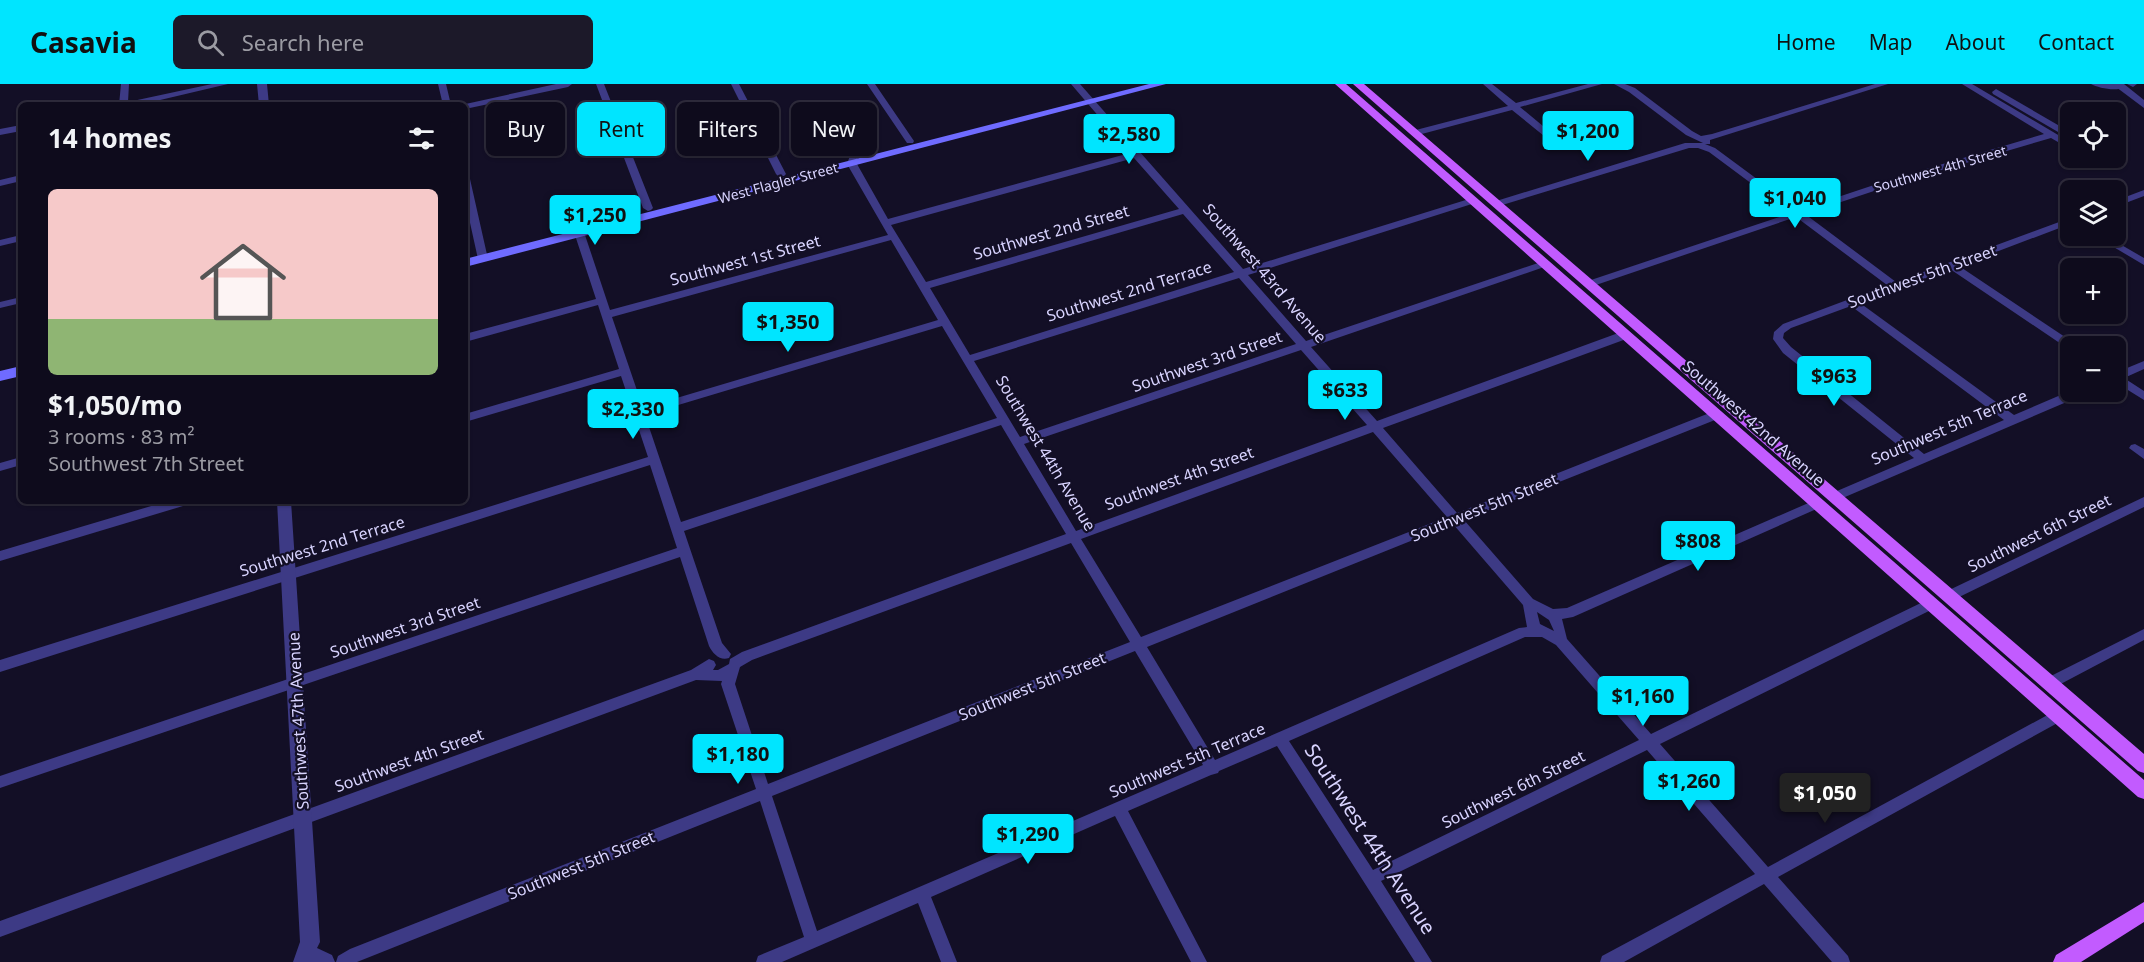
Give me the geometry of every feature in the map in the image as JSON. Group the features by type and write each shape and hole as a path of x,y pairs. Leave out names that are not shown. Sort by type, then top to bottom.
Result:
{"main road":[{"name":"West Flagler Street","path":"578,230 648,208 1088,99 1132,84"},
{"name":"West Flagler Street","path":"468,262 483,255 578,230 765,186 910,141 1161,84"},
{"name":"Southwest 42nd Avenue","path":"1340,84 2144,791"},
{"name":"Southwest 42nd Avenue","path":"1358,84 2144,765"},
{"path":"1382,122 1402,132 1415,133"},
{"path":"1400,137 1414,140 1436,151"},
{"path":"765,186 781,174"},
{"path":"1472,201 1498,206"},
{"name":"West Flagler Street","path":"468,255 483,255"},
{"path":"1639,348 1656,356 1674,357"},
{"path":"0,376 18,372"},
{"path":"0,386 18,381"},
{"path":"1810,476 1820,498 1817,504"},
{"path":"2063,962 2144,911"}],"street":[{"path":"124,84 125,102"},
{"path":"139,102 224,84"},
{"path":"262,84 264,102"},
{"path":"442,84 446,102"},
{"path":"468,105 568,84"},
{"path":"600,84 648,208"},
{"path":"735,84 781,174"},
{"path":"871,84 910,141"},
{"name":"Southwest 43rd Avenue","path":"1075,84 1842,962"},
{"path":"1487,84 1552,138"},
{"path":"1415,133 1598,84"},
{"path":"1618,84 1629,87 1895,286"},
{"path":"1498,206 1884,84"},
{"path":"1966,84 2060,140"},
{"path":"1982,84 2060,130"},
{"path":"2095,84 2126,85 2144,94"},
{"path":"2126,85 2144,105"},
{"path":"0,132 18,129"},
{"name":"Southwest 4th Street","path":"1589,284 1904,178 2052,135"},
{"path":"886,223 1137,154"},
{"name":"Southwest 44th Avenue","path":"853,159 886,223 1214,769"},
{"path":"0,183 18,179"},
{"path":"468,192 483,255"},
{"path":"2126,200 2144,193"},
{"name":"Southwest 2nd Terrace","path":"968,359 1472,201"},
{"name":"Southwest 2nd Street","path":"925,286 1186,210"},
{"name":"Southwest 5th Street","path":"1923,459 1787,350 1780,343 1778,336 1787,326 2060,226"},
{"path":"578,230 724,664 813,941"},
{"name":"Southwest 1st Street","path":"606,315 894,236"},
{"path":"0,243 18,239"},
{"path":"2117,246 2144,262"},
{"name":"Southwest 3rd Street","path":"1018,442 1544,264"},
{"path":"1951,266 2060,339"},
{"path":"0,305 18,301"},
{"path":"468,337 601,301"},
{"path":"1852,302 2012,420"},
{"path":"640,413 945,321"},
{"name":"Southwest 4th Street","path":"0,929 1625,335"},
{"path":"2126,372 2144,365"},
{"path":"468,417 626,371"},
{"path":"2126,384 2144,396"},
{"name":"Southwest 5th Terrace","path":"1834,497 2060,400"},
{"name":"Southwest 5th Street","path":"322,958 764,792 1716,415"},
{"path":"678,528 1005,420"},
{"name":"Southwest 2nd Terrace","path":"0,666 655,459"},
{"path":"0,467 18,462"},
{"name":"Southwest 6th Street","path":"1949,596 2144,502"},
{"path":"0,555 173,504"},
{"name":"Southwest 47th Avenue","path":"285,504 303,817 322,958"},
{"path":"1544,623 1817,504"},
{"name":"Southwest 3rd Street","path":"0,782 685,550"},
{"name":"Southwest 6th Street","path":"1370,879 1931,604"},
{"name":"Southwest 5th Terrace","path":"764,962 1214,769 1544,623"},
{"path":"2050,683 2144,634"},
{"path":"1608,962 2058,716"},
{"name":"Southwest 44th Avenue","path":"1280,739 1425,962"},
{"path":"1119,809 1199,962"},
{"path":"922,893 949,962"}]}
